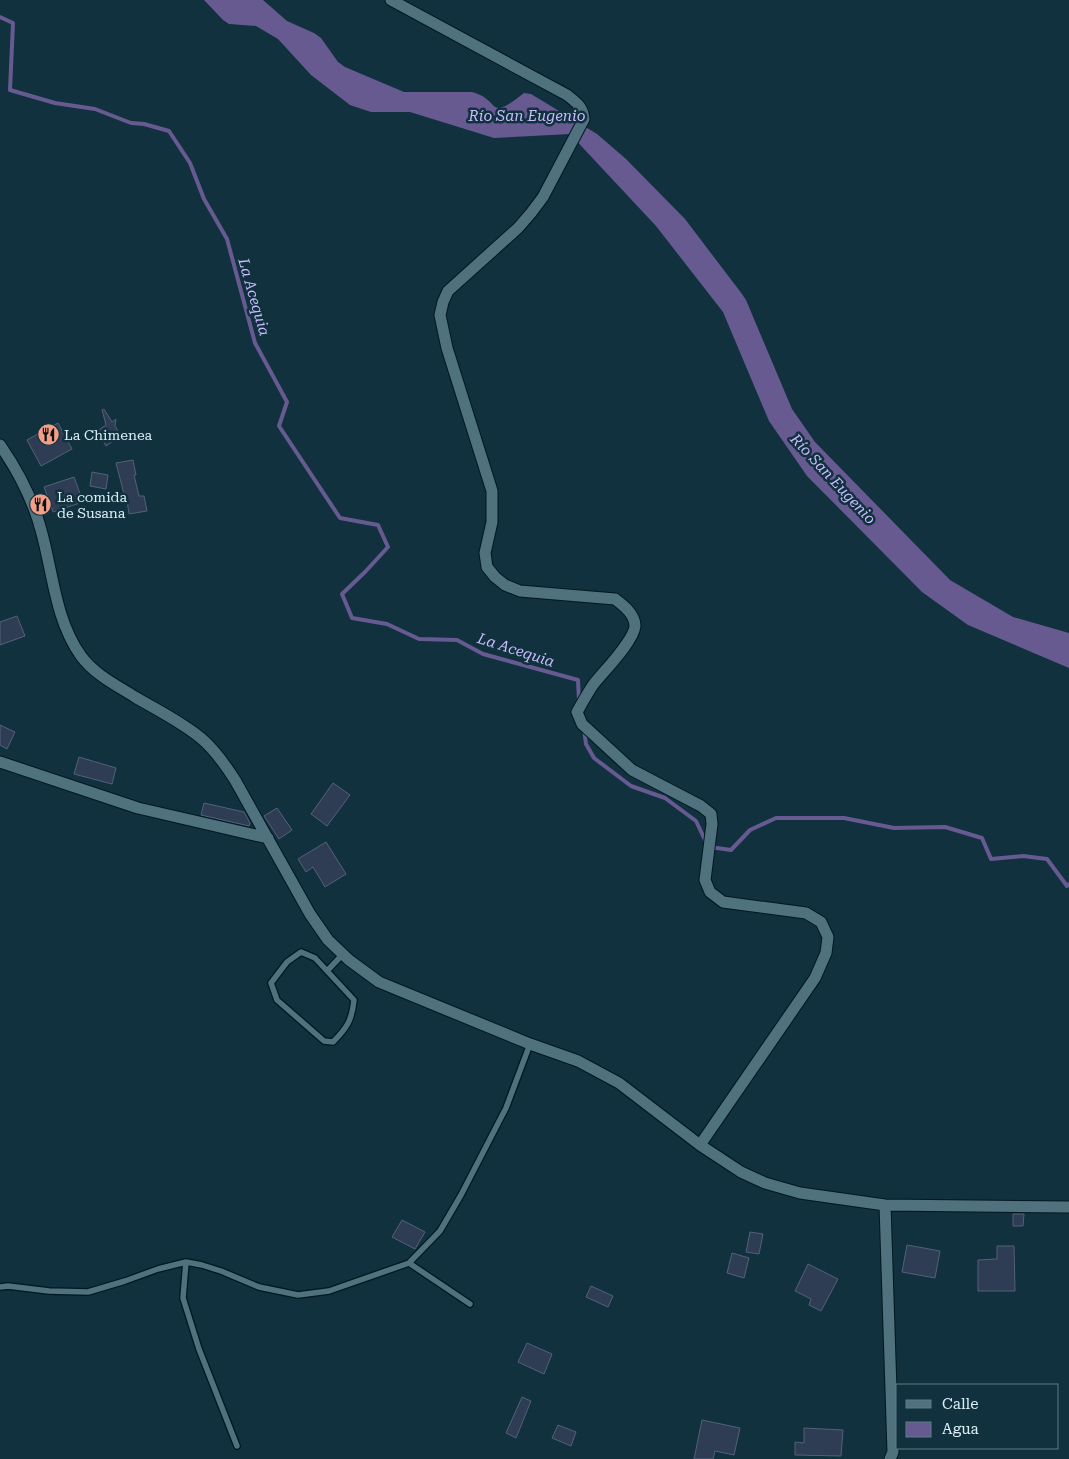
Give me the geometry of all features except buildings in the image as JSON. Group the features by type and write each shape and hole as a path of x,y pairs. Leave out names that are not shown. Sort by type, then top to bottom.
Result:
{"street":[{"path":"391,0 567,95 577,103 583,112 584,119 543,197 518,228 448,291 440,315 447,348 492,491 492,522 485,553 487,567 506,586 520,591 615,599 625,606 632,616 635,625 631,637 584,699 577,712 582,724 632,770 701,806 711,814 712,824 705,880 710,892 723,902 806,914 821,922 828,937 826,953 815,978 700,1145"},
{"path":"0,445 13,464 29,495 41,529 60,611 71,641 82,658 104,677 183,725 202,740 222,760 310,914 328,940 380,982 530,1044 578,1061 619,1083 700,1145 740,1172 765,1183 800,1193 885,1205 1069,1207"},
{"path":"0,762 138,808 268,838"},
{"path":"885,1205 893,1452 890,1459"}],"lane":[{"path":"300,952 315,958 327,971 354,1000 353,1012 346,1029 333,1042 324,1041 277,1000 271,983 287,962 300,952"},
{"path":"327,971 343,954"},
{"path":"0,1287 88,1292 158,1269 186,1262 202,1264 259,1287 298,1295 329,1291 410,1263 440,1231 461,1195 506,1108 530,1044"},
{"path":"186,1262 183,1298 199,1349 237,1446"},
{"path":"410,1263 470,1304"}],"water":[{"name":"Río San Eugenio","path":"204,0 263,0 287,21 321,38 338,62 345,67 404,92 472,92 499,108 504,107 524,93 531,94 597,134 626,159 685,219 742,294 792,409 815,442 950,580 1013,617 1069,633 1069,668 968,625 922,592 807,476 769,421 723,312 656,226 570,134 494,138 410,112 371,112 350,105 311,75 278,39 256,26 229,24"}],"waterway":[{"name":"La Acequia","path":"0,17 13,23 10,90 55,103 95,109 131,123 144,124 169,131 190,163 204,199 227,239 255,343 287,402 279,426 340,518 378,525 388,547 342,594 352,618 387,624 419,639 457,640 483,654 578,680 579,701"},
{"name":"La Acequia","path":"584,729 586,744 594,758 631,786 665,798 696,821 706,842"},
{"name":"La Acequia","path":"710,847 731,850 750,830 776,818 844,818 894,828 945,827 982,838 991,859 1023,856 1047,859 1067,886 1069,884"}],"place":[{"name":"La Chimenea","path":"48,435"},
{"name":"La comida de Susana","path":"41,505"}]}
